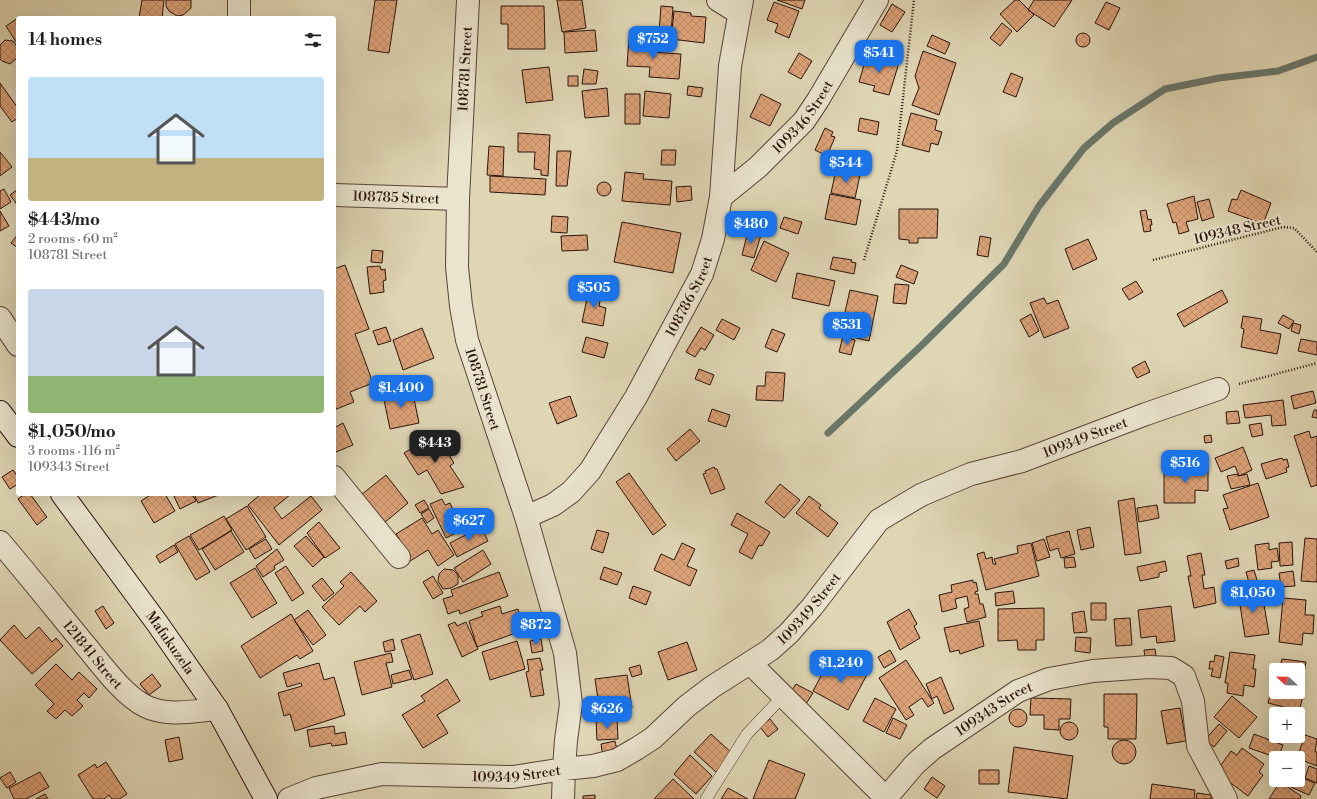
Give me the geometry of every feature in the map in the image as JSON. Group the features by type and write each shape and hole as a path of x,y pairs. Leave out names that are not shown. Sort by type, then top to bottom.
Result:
{"street":[{"path":"239,0 239,16"},
{"name":"108781 Street","path":"468,0 458,199 457,267 461,306 467,340 526,517 565,653 571,704 566,740 563,799"},
{"path":"718,0 740,7"},
{"name":"109346 Street","path":"721,197 758,167 804,121 818,100 876,0"},
{"name":"108786 Street","path":"526,517 553,505 576,486 590,471 636,397 702,274 714,239 721,197 730,66 740,7"},
{"name":"108785 Street","path":"336,195 458,199"},
{"path":"0,318 16,342"},
{"name":"109349 Street","path":"289,799 316,788 382,774 513,777 593,766 611,762 653,738 688,706 712,687 770,650 789,633 880,520 922,494 971,474 1022,461 1146,414 1218,389"},
{"path":"0,412 16,433"},
{"path":"336,479 400,557"},
{"name":"Mafukuzela","path":"63,496 157,623 217,709 266,799"},
{"name":"121841 Street","path":"0,542 107,671 130,695 144,706 159,711 179,712 217,709"},
{"name":"109343 Street","path":"750,663 784,695 886,799 915,764 932,749 1018,691 1049,679 1093,671 1149,667 1171,668 1184,676 1193,701 1198,746 1226,799"}],"lane":[{"path":"706,799 747,734 784,695"}],"path":[{"path":"864,260 897,151 914,0"},
{"name":"109348 Street","path":"1153,260 1283,226 1294,228 1317,252"},
{"path":"1218,389 1317,363"}],"building":[{"path":"142,0 164,0 162,16 139,16"},
{"path":"166,0 191,0 191,8 183,15 177,16 169,11 166,6"},
{"path":"375,0 397,0 389,53 368,50"},
{"path":"557,0 582,0 586,28 562,32"},
{"path":"777,0 805,0 802,9"},
{"path":"1015,0 1019,0 1034,15 1017,32 1000,14"},
{"path":"1034,0 1072,0 1054,27 1028,10"},
{"path":"774,2 799,11 789,38 775,32 778,24 767,20"},
{"path":"1106,2 1120,8 1109,30 1095,23"},
{"path":"892,4 905,12 892,32 880,25"},
{"path":"501,6 544,6 545,49 508,49 508,24 501,24"},
{"path":"661,6 673,7 671,34 659,32"},
{"path":"674,11 691,13 691,16 706,17 704,43 671,39"},
{"path":"16,19 16,42 6,26"},
{"path":"1002,23 1012,31 1000,46 990,38"},
{"path":"595,30 597,51 565,53 564,32"},
{"path":"1083,33 1088,35 1090,40 1088,45 1083,47 1078,45 1076,40 1078,35"},
{"path":"932,35 950,43 945,54 927,46"},
{"path":"629,38 652,40 651,52 681,54 679,79 649,77 650,67 627,66"},
{"path":"5,40 13,41 16,45 16,59 10,64 0,59 0,45"},
{"path":"923,51 956,63 939,115 912,105 919,88 915,76"},
{"path":"799,53 812,61 801,79 788,72"},
{"path":"867,55 899,63 889,95 873,91 875,86 859,82"},
{"path":"549,67 553,100 526,103 522,70"},
{"path":"584,69 598,71 596,84 582,84"},
{"path":"1011,73 1023,78 1016,97 1003,92"},
{"path":"568,76 578,76 578,86 568,86"},
{"path":"0,83 16,105 16,119 12,122 0,106"},
{"path":"688,86 703,88 701,97 687,95"},
{"path":"607,88 609,116 585,118 582,91"},
{"path":"645,91 671,94 669,118 643,116"},
{"path":"625,94 640,94 640,124 625,124"},
{"path":"761,94 781,104 770,126 750,117"},
{"path":"911,113 937,120 935,130 942,132 938,145 931,143 929,152 902,145"},
{"path":"860,118 879,122 877,135 858,131"},
{"path":"825,128 833,132 831,136 835,137 827,156 815,150"},
{"path":"518,133 550,135 548,176 541,175 541,170 534,169 535,152 518,152"},
{"path":"489,146 504,147 503,176 487,175"},
{"path":"662,150 676,150 675,165 661,165"},
{"path":"557,151 571,151 567,186 556,186"},
{"path":"0,152 12,167 0,176"},
{"path":"836,170 860,175 855,198 831,193"},
{"path":"625,172 644,174 643,179 672,181 670,205 622,201"},
{"path":"490,176 546,179 545,195 490,192"},
{"path":"604,182 609,184 611,189 609,194 604,196 599,194 597,189 599,184"},
{"path":"691,186 692,200 677,202 676,187"},
{"path":"4,189 11,202 0,209 0,191"},
{"path":"16,190 16,203 10,195"},
{"path":"1241,190 1271,203 1263,224 1228,211 1232,199 1237,200"},
{"path":"830,194 861,200 856,225 825,219"},
{"path":"1194,196 1198,219 1186,222 1189,231 1179,234 1176,222 1173,223 1167,204"},
{"path":"1209,199 1214,217 1202,221 1197,202"},
{"path":"899,209 938,209 937,238 918,238 918,243 909,243 909,240 899,239"},
{"path":"1146,210 1148,220 1151,219 1152,225 1150,225 1151,231 1144,232 1140,211"},
{"path":"0,211 9,226 0,231"},
{"path":"552,216 568,217 567,233 551,232"},
{"path":"784,217 802,222 798,234 780,228"},
{"path":"622,222 681,233 673,273 614,262"},
{"path":"748,231 761,235 754,258 742,255"},
{"path":"587,235 588,250 562,251 561,236"},
{"path":"980,236 991,238 988,257 977,255"},
{"path":"16,237 16,247 11,243"},
{"path":"1088,239 1097,259 1073,270 1065,249"},
{"path":"764,241 789,253 776,282 751,270"},
{"path":"372,250 383,251 382,263 371,262"},
{"path":"833,257 852,260 851,262 856,263 854,274 830,269"},
{"path":"345,265 369,329 355,334 373,383 350,392 354,402 336,409 336,268"},
{"path":"901,265 918,272 914,284 896,277"},
{"path":"380,266 381,270 385,269 386,280 383,281 384,292 370,294 367,267"},
{"path":"797,273 835,281 829,306 792,298"},
{"path":"1136,281 1143,292 1129,300 1122,289"},
{"path":"895,284 909,285 906,304 893,303"},
{"path":"589,289 602,292 599,306 606,308 603,326 582,322"},
{"path":"850,290 878,296 869,341 840,334"},
{"path":"1222,290 1228,302 1184,327 1177,314"},
{"path":"1044,298 1047,304 1058,300 1069,328 1044,338 1030,303"},
{"path":"1031,314 1039,331 1029,337 1020,320"},
{"path":"1283,315 1294,321 1289,329 1278,323"},
{"path":"1243,316 1262,319 1260,330 1281,334 1277,354 1241,347 1244,329 1241,328"},
{"path":"722,319 740,328 734,340 716,330"},
{"path":"1293,323 1301,325 1299,334 1291,331"},
{"path":"386,327 391,341 378,345 373,331"},
{"path":"701,327 714,335 705,350 701,348 695,357 686,352"},
{"path":"422,328 434,358 403,370 393,340"},
{"path":"772,329 785,334 777,352 765,347"},
{"path":"843,336 855,340 851,355 839,352"},
{"path":"586,337 608,343 604,358 582,352"},
{"path":"1301,339 1317,342 1317,355 1298,351"},
{"path":"1145,361 1150,372 1137,378 1132,368"},
{"path":"699,369 714,375 710,385 695,379"},
{"path":"766,372 785,373 783,401 756,400 757,386 765,386"},
{"path":"412,389 419,423 390,429 383,395"},
{"path":"1313,391 1316,403 1294,409 1291,396"},
{"path":"570,396 577,416 557,424 549,403"},
{"path":"1283,400 1286,425 1272,426 1271,415 1245,418 1243,405"},
{"path":"712,409 730,415 726,427 708,421"},
{"path":"1314,410 1317,410 1317,418 1312,417"},
{"path":"1238,411 1240,423 1227,424 1226,412"},
{"path":"343,423 353,445 336,452 336,427"},
{"path":"1261,423 1263,435 1252,437 1249,425"},
{"path":"690,429 700,441 676,461 667,449"},
{"path":"1309,431 1311,438 1317,436 1317,485 1311,487 1294,436"},
{"path":"436,434 454,463 450,466 464,487 441,494 427,470 418,475 404,453"},
{"path":"1211,435 1212,442 1205,443 1204,436"},
{"path":"1243,447 1252,470 1239,476 1235,466 1221,472 1215,458"},
{"path":"1208,458 1208,491 1195,490 1195,503 1164,503 1164,468 1202,469 1202,459"},
{"path":"1282,458 1283,460 1287,459 1289,467 1286,468 1287,472 1266,479 1261,464"},
{"path":"714,467 717,469 725,489 711,494 703,474 706,473 705,471"},
{"path":"13,470 16,474 16,485 10,489 2,477"},
{"path":"629,473 666,525 653,535 616,482"},
{"path":"1237,474 1238,476 1247,474 1250,485 1231,489 1227,476"},
{"path":"386,475 408,503 378,528 361,495"},
{"path":"1258,483 1269,517 1230,530 1223,509 1228,508 1223,495"},
{"path":"780,484 800,500 784,518 765,502"},
{"path":"22,496 31,496 47,517 37,525 18,499"},
{"path":"149,496 166,496 175,511 154,523 141,501"},
{"path":"174,496 193,496 196,501 180,509"},
{"path":"195,496 216,496 198,503"},
{"path":"259,496 289,496 274,508 282,519 311,496 322,510 279,545 248,505"},
{"path":"809,496 821,505 819,508 838,523 828,537 796,513"},
{"path":"1134,498 1141,553 1125,555 1118,501"},
{"path":"442,499 445,505 450,503 462,530 446,538 430,504"},
{"path":"424,500 429,508 420,513 415,505"},
{"path":"1157,505 1159,518 1139,522 1137,508"},
{"path":"247,506 266,537 246,550 226,519"},
{"path":"429,509 434,518 427,523 421,514"},
{"path":"737,513 770,532 762,546 759,545 752,559 739,552 748,534 731,525"},
{"path":"224,516 232,530 199,550 190,535"},
{"path":"422,518 432,534 438,530 454,555 438,566 428,550 407,563 397,546 402,543 396,534"},
{"path":"319,522 340,548 325,558 307,533"},
{"path":"481,527 488,541 457,557 450,543"},
{"path":"1090,527 1094,547 1081,550 1077,530"},
{"path":"597,530 609,533 603,553 591,549"},
{"path":"231,531 244,552 215,570 202,549"},
{"path":"1069,531 1075,554 1061,558 1058,548 1050,551 1046,537"},
{"path":"189,536 210,572 196,580 175,544"},
{"path":"306,536 324,557 313,567 294,546"},
{"path":"1305,538 1317,539 1317,582 1301,581"},
{"path":"266,539 272,549 255,559 249,549"},
{"path":"1044,539 1050,557 1037,561 1032,543"},
{"path":"1292,542 1293,565 1280,566 1279,543"},
{"path":"682,543 695,549 687,566 697,570 690,586 654,570 661,554 674,560"},
{"path":"1031,543 1039,576 986,590 977,554 984,552 986,559 992,557 993,564 996,564 994,559 1018,553 1017,546"},
{"path":"1269,543 1269,550 1277,548 1279,561 1271,562 1272,568 1258,570 1255,545"},
{"path":"174,545 178,552 160,563 156,556"},
{"path":"277,549 284,560 274,566 275,569 263,577 256,566"},
{"path":"483,550 491,564 463,582 454,568"},
{"path":"1201,553 1205,575 1202,575 1204,589 1214,587 1216,603 1194,608 1188,576 1191,576 1187,556"},
{"path":"1074,557 1076,567 1065,568 1064,558"},
{"path":"1238,558 1239,566 1227,569 1225,561"},
{"path":"1165,561 1167,571 1159,573 1159,577 1140,581 1137,567"},
{"path":"286,566 304,593 292,601 275,573"},
{"path":"604,567 622,573 617,585 600,579"},
{"path":"255,568 277,603 252,618 230,583"},
{"path":"444,569 453,570 458,575 458,584 451,588 443,589 438,581 439,574"},
{"path":"1254,570 1259,587 1251,590 1246,572"},
{"path":"1293,571 1295,586 1281,587 1279,573"},
{"path":"351,572 377,601 365,612 360,606 339,625 322,607 344,586 340,582"},
{"path":"499,572 508,596 460,614 459,610 448,614 443,599 453,596 451,590"},
{"path":"433,576 443,593 433,599 423,582"},
{"path":"322,578 334,593 324,601 312,586"},
{"path":"973,580 973,583 976,582 978,591 975,592 975,594 978,594 980,604 983,604 986,617 967,622 964,609 969,607 967,596 955,599 957,608 942,612 939,595 952,592 951,585"},
{"path":"633,586 651,592 646,605 629,598"},
{"path":"1257,590 1259,600 1263,599 1269,634 1245,637 1238,592"},
{"path":"1013,591 1015,603 996,606 995,593"},
{"path":"1283,598 1306,600 1305,615 1314,615 1313,634 1303,633 1302,645 1279,642"},
{"path":"1091,603 1106,603 1106,620 1091,620"},
{"path":"103,606 114,623 106,629 95,611"},
{"path":"500,606 502,614 518,609 524,630 477,647 469,621 483,616 481,612"},
{"path":"1171,606 1175,641 1157,643 1156,636 1141,638 1138,610"},
{"path":"1044,608 1044,640 1036,640 1036,650 1018,650 1017,640 998,641 998,609"},
{"path":"909,609 917,624 914,626 920,638 900,650 887,622"},
{"path":"308,610 326,635 313,645 294,620"},
{"path":"1084,611 1087,632 1074,633 1072,613"},
{"path":"291,614 313,651 300,659 297,655 260,678 241,646"},
{"path":"1130,618 1132,645 1116,646 1114,619"},
{"path":"979,621 984,646 960,654 959,650 950,652 944,628"},
{"path":"455,622 457,626 466,622 478,649 462,657 448,625"},
{"path":"14,625 26,639 39,627 52,642 56,638 63,646 32,674 0,640"},
{"path":"420,634 433,674 414,680 401,640"},
{"path":"1076,637 1091,638 1090,653 1075,651"},
{"path":"393,639 395,650 385,652 383,642"},
{"path":"541,639 543,651 532,653 530,641"},
{"path":"517,641 525,669 490,680 482,652"},
{"path":"687,642 697,670 668,680 658,652"},
{"path":"1155,649 1156,656 1145,657 1144,650"},
{"path":"890,650 896,661 884,668 878,657"},
{"path":"1230,652 1255,655 1253,669 1256,669 1254,687 1244,685 1243,696 1227,693 1228,683 1225,683"},
{"path":"391,653 393,662 386,663 392,687 362,695 354,662"},
{"path":"1215,655 1224,657 1220,678 1211,676 1213,669 1209,669 1210,661 1214,662"},
{"path":"540,658 543,670 540,670 544,695 531,697 526,672 529,671 527,660"},
{"path":"1282,659 1306,662 1305,667 1305,663 1281,663"},
{"path":"906,660 934,703 928,707 922,698 909,707 914,715 906,720 879,678"},
{"path":"856,662 870,669 848,710 813,691 828,663 839,669 841,665 851,671"},
{"path":"319,663 324,680 334,677 345,715 295,731 290,714 284,716 278,693 302,686 301,683 287,687 283,673"},
{"path":"56,664 72,680 79,672 97,689 89,698 84,693 77,700 83,706 72,716 65,710 56,719 47,711 54,704 35,685"},
{"path":"640,665 642,674 632,677 629,668"},
{"path":"409,670 412,679 393,684 391,675"},
{"path":"152,674 161,686 149,695 140,684"},
{"path":"627,675 632,708 600,713 595,679"},
{"path":"941,677 954,709 944,714 937,696 932,699 926,684"},
{"path":"447,679 460,701 437,715 448,733 423,748 402,715 425,701 421,696"},
{"path":"796,684 813,693 806,704 789,695"},
{"path":"1104,694 1137,694 1136,739 1108,739 1108,727 1104,727"},
{"path":"1232,696 1257,717 1239,738 1214,717"},
{"path":"875,698 896,709 884,732 863,721"},
{"path":"1031,698 1071,699 1070,719 1059,719 1059,730 1044,729 1044,715 1030,715"},
{"path":"1269,699 1302,699 1300,707 1284,707 1268,703"},
{"path":"1180,708 1186,741 1167,744 1161,711"},
{"path":"1018,709 1024,712 1027,718 1024,724 1018,727 1012,724 1009,718 1012,712"},
{"path":"893,718 907,725 900,739 886,733"},
{"path":"617,719 618,739 597,740 596,720"},
{"path":"770,719 778,729 768,737 760,727"},
{"path":"1069,722 1075,725 1078,731 1075,737 1069,740 1063,737 1060,731 1063,725"},
{"path":"1219,724 1227,731 1214,747 1205,740"},
{"path":"334,726 335,734 345,732 347,744 332,746 331,743 310,747 307,730"},
{"path":"711,734 733,754 716,772 694,752"},
{"path":"1254,734 1269,740 1269,743 1278,743 1283,745 1281,751 1269,751 1269,755 1249,748"},
{"path":"1305,735 1317,739 1315,752 1317,752 1317,766 1305,761 1305,751 1299,751 1302,743 1305,743"},
{"path":"179,737 183,759 169,762 165,740"},
{"path":"1124,740 1133,743 1136,752 1133,761 1124,764 1115,761 1112,752 1115,743"},
{"path":"615,741 618,754 603,757 601,744"},
{"path":"1014,747 1073,756 1067,799 1008,792"},
{"path":"1242,748 1264,764 1259,772 1263,775 1248,796 1216,772 1231,751 1237,755"},
{"path":"690,755 712,776 696,794 674,774"},
{"path":"769,760 805,774 795,799 753,799"},
{"path":"106,762 127,794 119,799 112,799 109,795 104,799 93,799 78,775 95,764 97,768"},
{"path":"1309,766 1317,769 1317,783 1305,778"},
{"path":"979,770 999,770 999,784 979,784"},
{"path":"10,772 16,782 7,788 0,778"},
{"path":"40,772 49,787 26,799 14,799 9,788"},
{"path":"932,777 945,786 937,798 924,789"},
{"path":"673,779 694,799 654,799"},
{"path":"1305,779 1315,783 1309,795 1291,787 1305,787"},
{"path":"1152,784 1195,790 1194,799 1150,799"},
{"path":"1277,787 1288,787 1301,796 1300,799 1269,799"},
{"path":"728,788 748,799 721,799"},
{"path":"1197,793 1211,795 1211,799 1196,799"},
{"path":"45,794 48,799 36,799"},
{"path":"595,795 595,799 583,799 583,796"}],"waterway":[{"path":"828,433 922,345 1004,264 1039,206 1084,148 1113,123 1165,89 1219,78 1278,71 1317,57"}]}
